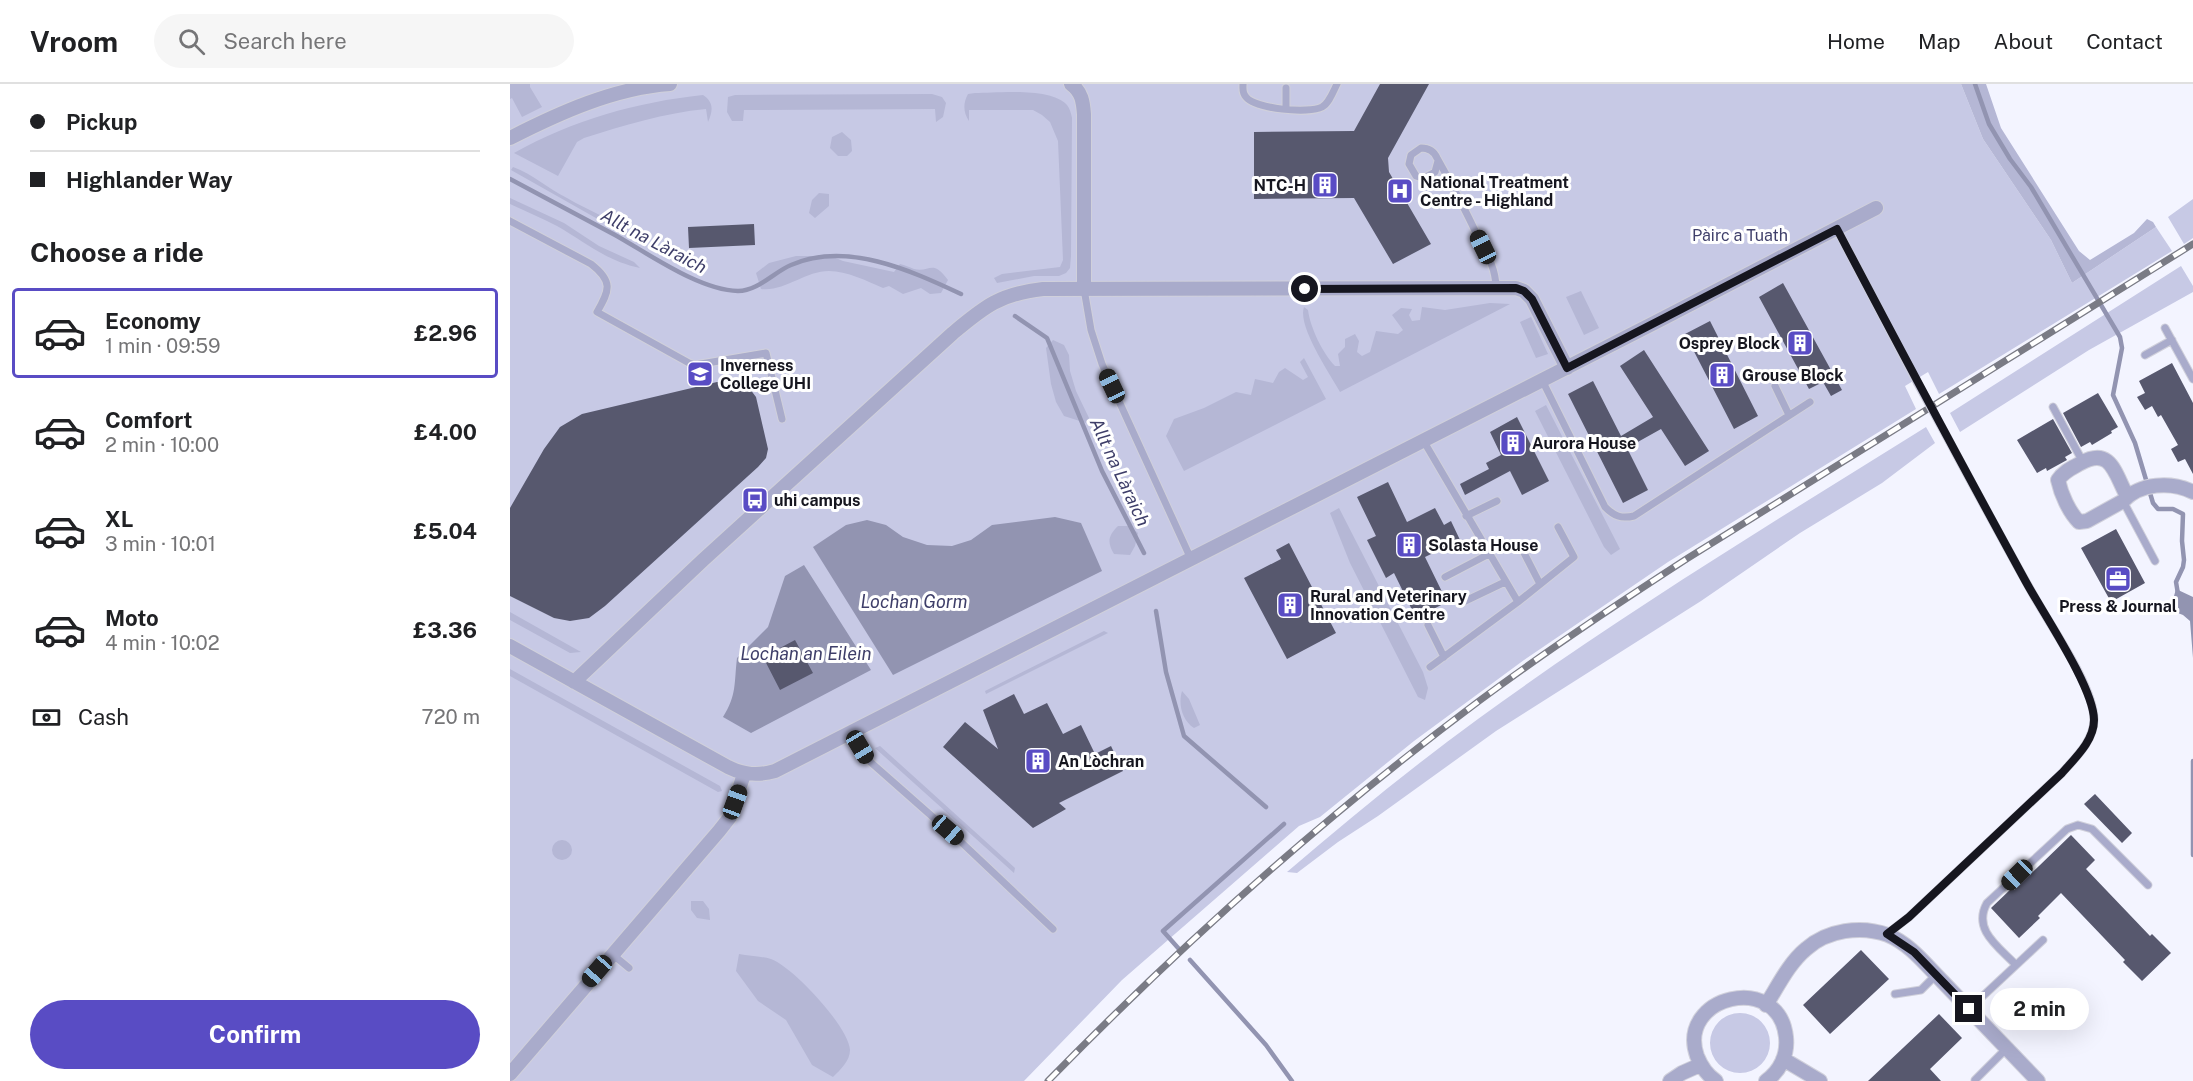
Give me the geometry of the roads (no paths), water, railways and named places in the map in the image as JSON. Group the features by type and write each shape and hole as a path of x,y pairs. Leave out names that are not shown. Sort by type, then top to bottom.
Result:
{"street":[{"path":"510,138 550,118 603,99 670,84"},
{"path":"1075,85 1082,99 1084,114 1084,289"},
{"path":"510,646 718,763 744,774 762,775 775,771 1876,208"},
{"path":"574,682 703,560 978,312 1001,297 1017,292 1043,289 1516,288 1524,291 1532,299 1567,368"},
{"path":"2125,499 2108,461 2100,456 2092,457 2063,473 2058,480 2060,489 2074,517 2079,522 2087,521 2148,488 2175,485 2193,492"},
{"path":"510,1074 730,817 744,774"},
{"path":"1766,1005 1796,960 1804,950 1817,941 1853,930 1887,934 1914,952 2038,1081"},
{"path":"1716,1081 1710,1078 1700,1065 1695,1051 1695,1036 1708,1010 1718,1002 1737,997 1755,999 1766,1005 1782,1023 1786,1047 1784,1059 1779,1069 1766,1081"},
{"path":"1784,1059 1820,1081"},
{"path":"1670,1081 1700,1065"}],"lane":[{"path":"1243,84 1243,94 1247,99 1286,110 1320,109 1327,103 1337,84"},
{"path":"1286,88 1286,110"},
{"path":"1454,188 1416,176 1408,164 1411,155 1417,150 1426,148 1434,153 1454,188 1493,268 1496,288"},
{"path":"1422,178 1435,172 1437,158"},
{"path":"510,220 591,264 601,272 607,280 608,288 607,296 597,312 690,363 695,365 766,353 782,419"},
{"path":"1837,229 1917,382 2077,671 2091,704 2094,721 2089,738 2062,773 1909,917 1887,934"},
{"path":"1084,289 1091,330 1102,364 1191,559"},
{"path":"2165,328 2193,379"},
{"path":"2145,355 2172,340"},
{"path":"1542,380 1605,507 1619,517 1634,516 1809,402"},
{"path":"1775,386 1789,415"},
{"path":"2053,407 2083,462"},
{"path":"1423,440 1518,602"},
{"path":"2125,499 2156,561"},
{"path":"1466,516 1497,501"},
{"path":"1430,667 1518,602 1574,556 1558,527"},
{"path":"1521,548 1540,585"},
{"path":"1445,578 1489,554"},
{"path":"1461,603 1505,582"},
{"path":"1428,625 1444,657"},
{"path":"853,733 867,759 960,841 1053,929"},
{"path":"2016,965 1985,932 1983,911 1988,903 2067,829 2085,825 2092,829 2148,885"},
{"path":"1969,1009 2043,940"},
{"path":"612,954 629,968"},
{"path":"1895,994 1921,990 1936,975"},
{"path":"1975,1080 2006,1049"}],"water":[{"name":"Lochan Gorm","path":"1055,517 1081,523 1102,571 893,675 813,547 846,525 867,520 886,525 903,537 927,545 952,546 971,540 992,525"},
{"name":"Lochan an Eilein","path":"804,565 871,670 751,733 723,717 733,695 737,658 768,627 785,576"},
{"path":"2176,589 2193,597 2193,658 2190,621 2183,615 2170,610"}],"waterway":[{"path":"1975,84 1989,124 2010,159 2031,187 2120,337 2122,348 2113,395 2135,443 2153,503 2158,509 2173,509 2183,514 2184,560 2176,582 2178,594"},
{"name":"Allt na Làraich","path":"510,179 675,270 707,285 738,291 745,290 759,285 791,265 812,258 834,256 856,257 899,268 961,294"},
{"name":"Allt na Làraich","path":"1015,316 1047,338 1102,471 1144,553"},
{"name":"Allt na Làraich","path":"1156,611 1166,672 1184,736 1266,807"},
{"path":"2193,761 2193,855"},
{"name":"Allt na Làraich","path":"1179,949 1163,931 1284,824"},
{"path":"1190,960 1266,1045 1292,1081"}],"railway":[{"path":"1048,1081 1150,980 1256,883 1366,790 1504,682 1688,558 2193,244"}],"place":[{"name":"NTC-H","path":"1325,185"},
{"name":"National Treatment Centre - Highland","path":"1400,191"},
{"name":"Osprey Block","path":"1800,343"},
{"name":"Inverness College UHI","path":"700,374"},
{"name":"Grouse Block","path":"1722,375"},
{"name":"Aurora House","path":"1513,443"},
{"name":"uhi campus","path":"755,500"},
{"name":"Solasta House","path":"1409,545"},
{"name":"Press & Journal","path":"2118,579"},
{"name":"Rural and Veterinary Innovation Centre","path":"1290,605"},
{"name":"An Lòchran","path":"1038,761"}],"park label":[{"name":"Pàirc a Tuath","path":"1740,235"}]}
